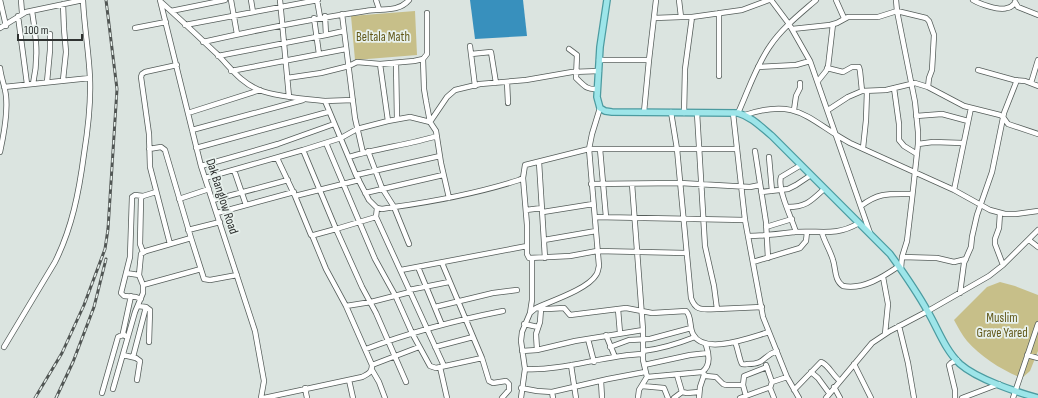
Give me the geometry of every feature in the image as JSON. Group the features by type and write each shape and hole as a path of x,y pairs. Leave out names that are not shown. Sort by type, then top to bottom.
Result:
{"main road":[{"path":"607,0 598,70 598,101 600,108 605,111 612,112 736,113 745,115 772,136 890,254 928,311 946,347 960,364 973,373 1015,391 1036,397"}],"street":[{"path":"0,0 6,26"},
{"path":"21,0 20,15 27,84"},
{"path":"0,28 6,26 20,15 61,3 83,0 90,78 88,130 77,199 71,222 55,262 4,347"},
{"path":"171,11 225,0"},
{"path":"231,0 237,34"},
{"path":"251,0 253,12"},
{"path":"280,0 289,97"},
{"path":"185,25 318,0 326,35"},
{"path":"376,0 379,9"},
{"path":"203,42 314,18 379,9 390,10 398,8 409,0"},
{"path":"644,112 656,0"},
{"path":"679,0 681,17"},
{"path":"654,18 692,17 742,10 770,0 789,24 810,61 870,233"},
{"path":"799,398 787,377 769,332 762,307 740,186 736,113 769,46 789,24 816,0"},
{"path":"836,0 844,18"},
{"path":"822,233 824,241 833,259 840,284 849,287 858,286 883,277 900,267 907,241 918,144 916,116 911,83 896,0"},
{"path":"973,0 984,5 1004,9 1009,8 1015,2 1018,7 1038,15"},
{"path":"160,1 218,56 231,71 240,79 260,90 304,99 325,101 352,100"},
{"name":"Dak Banglow Road","path":"160,1 201,166 255,331 264,381 261,398"},
{"path":"61,3 66,52 63,80"},
{"path":"32,11 38,50 33,84"},
{"path":"792,29 833,24 848,17 878,17 897,11 926,18 933,31 932,64 928,86"},
{"path":"427,13 427,54 423,59 424,89 430,122 436,131 443,175 449,198"},
{"path":"719,13 719,76"},
{"path":"342,14 352,100 357,129 365,152 375,170 382,188 394,207 409,244"},
{"path":"684,113 685,69 692,17"},
{"path":"314,18 319,54"},
{"path":"135,28 166,22"},
{"path":"818,81 827,68 833,24"},
{"path":"218,56 344,31"},
{"path":"47,82 50,34"},
{"path":"470,46 475,86"},
{"path":"231,71 346,49"},
{"path":"568,49 577,55 576,78 586,88 591,90 598,89"},
{"path":"471,54 491,52 496,83"},
{"path":"287,78 321,73 349,66 357,62 380,64 423,59"},
{"path":"599,60 649,60"},
{"path":"1031,83 1038,60"},
{"path":"758,67 796,65 810,61"},
{"path":"396,63 397,119"},
{"path":"380,64 388,121"},
{"path":"170,244 150,167 147,119 141,77 145,72 177,65"},
{"path":"827,68 843,72 852,67 859,67 864,91 866,120 862,148"},
{"path":"0,68 6,96 6,122 0,152"},
{"path":"430,122 447,97 455,90 572,72 577,73 598,70"},
{"path":"978,70 1038,86"},
{"path":"4,87 90,78"},
{"path":"960,293 966,259 971,247 972,237 992,172 1004,117 1016,80"},
{"path":"507,82 508,103"},
{"path":"794,110 800,83"},
{"path":"828,110 848,97 864,91 894,88 911,83 918,83 928,86 954,101 971,108 1000,115 1004,117 1008,124 1038,134"},
{"path":"894,88 899,124 899,140 904,146 917,154"},
{"path":"188,113 260,90"},
{"path":"192,130 304,99"},
{"path":"325,101 328,112 341,138 356,175 369,200 377,208 382,209 449,198 497,187 523,178"},
{"path":"521,398 521,388 525,369 521,341 524,324 530,313 536,308 567,295 589,282 596,275 598,266 589,149 600,108"},
{"path":"745,115 771,108 794,110 815,121 837,136 954,190 981,206 1000,213 1016,214 1038,211"},
{"path":"954,190 971,108"},
{"path":"0,110 6,109"},
{"path":"196,148 328,112"},
{"path":"671,112 677,149 689,291 694,305 698,308 704,309 762,307"},
{"path":"697,113 704,246 714,286 717,309"},
{"path":"916,116 942,114 968,121"},
{"path":"205,178 326,143 341,138 357,129 388,121 410,117 430,122"},
{"path":"201,166 278,144 334,124"},
{"path":"349,157 365,152 412,144 437,136"},
{"path":"918,144 933,142 963,143"},
{"path":"326,143 381,272 396,297 412,333 430,366 432,368 482,358"},
{"path":"149,149 161,147 165,150 190,238 203,276 206,280 237,275"},
{"path":"686,253 597,252 545,258 532,258 528,256 523,178 525,165 589,149 737,149"},
{"path":"600,149 606,218"},
{"path":"303,150 336,229 362,287 371,302 389,340 406,382"},
{"path":"755,151 766,227 768,258"},
{"path":"356,175 440,156"},
{"path":"769,157 772,191"},
{"path":"277,158 326,269 346,306 366,349 372,368 385,398"},
{"path":"539,162 545,258"},
{"path":"796,232 781,191 780,182 781,177 801,165"},
{"path":"234,170 246,205"},
{"path":"365,192 443,175"},
{"path":"761,192 781,191 796,185 811,175"},
{"path":"213,200 288,180"},
{"path":"217,213 246,205 359,180"},
{"path":"592,184 680,183 740,186 760,185"},
{"path":"632,184 643,330 643,353 647,377"},
{"path":"179,199 209,189"},
{"path":"788,207 805,205 824,189"},
{"path":"141,299 131,296 124,296 121,294 130,257 132,197 135,195 144,196 156,192"},
{"path":"861,206 878,196 891,194 912,194"},
{"path":"126,336 143,293 143,285 139,275 143,252 140,244 140,201 144,196"},
{"path":"526,210 542,210 593,204"},
{"path":"377,208 376,217 435,347 442,366 447,398"},
{"path":"1000,213 999,228 995,238 995,244 1003,266"},
{"path":"312,236 376,217"},
{"path":"595,217 745,220"},
{"path":"766,227 792,219"},
{"path":"188,230 220,222"},
{"path":"748,236 767,236 796,232 822,233 845,230 859,223"},
{"path":"826,398 872,343 885,334 989,276 1003,266 1038,230"},
{"path":"544,240 596,231"},
{"path":"753,262 800,248 806,241 807,232"},
{"path":"143,252 190,238"},
{"path":"1029,240 1038,247"},
{"path":"400,270 527,246"},
{"path":"902,257 937,258 956,262 966,259"},
{"path":"530,313 532,295 532,258"},
{"path":"442,263 482,358 489,381 493,383 506,381 509,384 509,390 502,398"},
{"path":"418,267 442,325"},
{"path":"143,285 201,269"},
{"path":"126,274 139,275"},
{"path":"883,277 888,304 885,334"},
{"path":"346,306 396,297 426,286 449,282"},
{"path":"435,307 493,292 517,290"},
{"path":"113,389 123,355 131,296"},
{"path":"138,306 146,307 150,312 149,342"},
{"path":"133,357 146,307"},
{"path":"536,308 564,308 570,315 626,308 652,313 686,311 689,315 691,328 695,337 706,345 708,353 707,366 703,374 699,398"},
{"path":"538,350 536,334 540,322 541,309"},
{"path":"618,309 620,333"},
{"path":"366,349 412,333 503,311"},
{"path":"524,324 538,327"},
{"path":"899,326 908,363 914,398"},
{"path":"1014,398 1027,355 1038,327"},
{"path":"610,347 629,340 643,340 691,328"},
{"path":"522,351 538,350 606,335 643,330"},
{"path":"706,345 735,342 769,332"},
{"path":"606,335 615,357"},
{"path":"102,393 118,337 126,336"},
{"path":"435,347 473,337"},
{"path":"525,369 541,369 594,362 643,353 677,344 695,337"},
{"path":"588,339 594,362"},
{"path":"735,342 742,364 758,364 771,353 777,351"},
{"path":"264,398 305,388 349,380 369,374 372,368 419,347"},
{"path":"644,365 665,362 690,355 708,353"},
{"path":"123,355 139,359 137,380"},
{"path":"1027,355 1038,358"},
{"path":"764,360 772,382 770,388 774,398"},
{"path":"955,398 955,390 949,365 957,360"},
{"path":"794,390 819,364 823,362 833,376 840,381"},
{"path":"854,364 871,398"},
{"path":"571,365 576,398"},
{"path":"746,396 743,378 746,375 767,367"},
{"path":"521,388 552,392 645,372"},
{"path":"811,372 818,378 829,393"},
{"path":"647,377 703,374 716,377 726,385 743,385"},
{"path":"677,375 682,392"},
{"path":"638,398 637,394 647,377"},
{"path":"772,382 787,377"},
{"path":"349,380 353,398"},
{"path":"601,381 602,398"},
{"path":"962,398 999,384"},
{"path":"642,386 664,388 668,398"},
{"path":"834,387 840,398"},
{"path":"305,388 307,398"},
{"path":"740,398 770,388"},
{"path":"552,392 553,398"},
{"path":"674,398 682,392 699,392"}],"green space":[{"name":"Beltala Math","path":"415,11 417,55 355,60 351,16"},
{"name":"Muslim Grave Yared","path":"1000,282 1038,295 1038,351 1030,371 1022,378 1007,372 979,353 965,339 954,320 987,287"}],"water":[{"path":"470,0 523,0 527,36 475,39"}],"railway":[{"path":"35,398 62,353 84,305 105,249 108,229 117,89 106,0"},
{"path":"56,398 73,362 94,307 106,259"}]}
